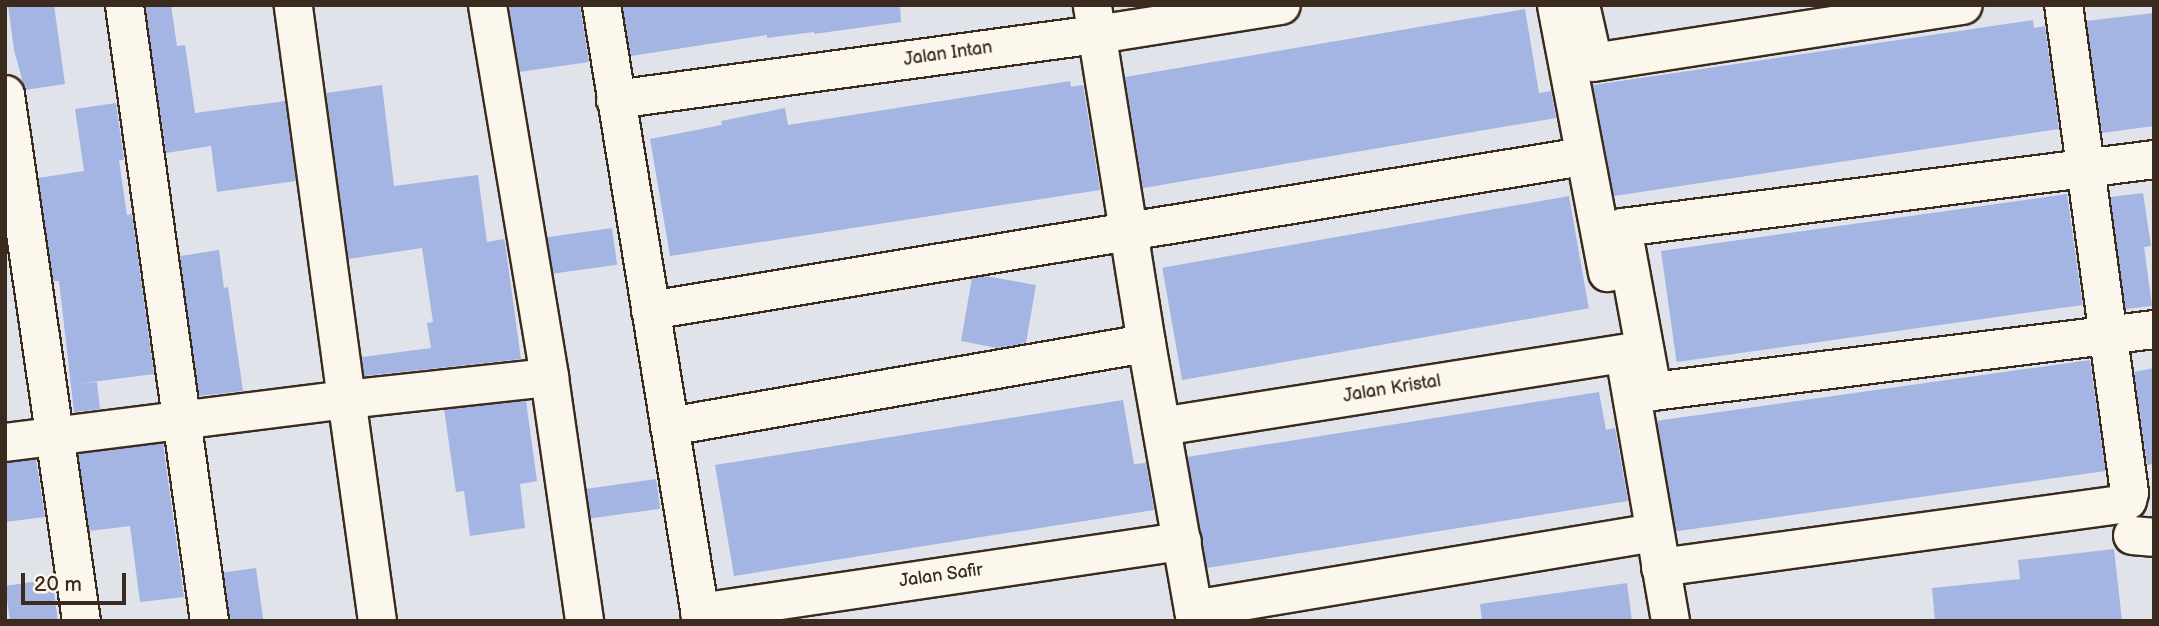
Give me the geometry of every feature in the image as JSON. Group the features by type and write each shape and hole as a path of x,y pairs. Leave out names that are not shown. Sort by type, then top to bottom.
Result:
{"street":[{"path":"124,5 184,419 209,621"},
{"path":"293,5 377,621"},
{"path":"487,5 549,377 584,621"},
{"path":"601,5 700,616"},
{"name":"Jalan Intan","path":"615,99 1095,20 1281,5"},
{"path":"1556,5 1583,156 1624,353 1670,621"},
{"path":"1581,5 1593,62 1963,5"},
{"path":"1095,20 1146,342 1194,615 1657,549 2120,504 2127,499 2129,492 2063,5"},
{"path":"5,94 80,621"},
{"path":"650,310 1583,156"},
{"path":"2154,159 1622,227 1652,391 2154,329"},
{"path":"669,426 1146,342"},
{"name":"Jalan Kristal","path":"1161,426 1624,353"},
{"path":"5,442 346,399 549,377"},
{"name":"Jalan Safir","path":"700,616 1182,541"}],"building":[{"path":"8,5 54,5 65,84 25,90 14,50"},
{"path":"145,5 171,5 177,46 185,45 195,113 285,101 296,181 217,192 211,146 166,153"},
{"path":"508,5 580,5 589,62 519,72"},
{"path":"622,5 900,5 901,22 814,34 767,38 767,35 631,56"},
{"path":"1525,9 1539,93 1551,91 1556,118 1143,188 1125,77"},
{"path":"2154,13 2154,126 2102,133 2086,21"},
{"path":"2033,20 2034,28 2045,26 2059,129 1614,196 1593,85"},
{"path":"1070,81 1071,87 1083,85 1100,190 670,256 650,139 722,125 721,121 785,108 788,125"},
{"path":"382,85 394,186 478,175 487,242 504,239 505,243 521,359 364,376 362,357 431,348 427,323 433,322 422,248 348,259 326,93"},
{"path":"116,103 124,160 119,160 127,215 132,214 154,374 76,384 97,382 100,409 74,412 59,281 53,281 38,178 84,171 75,109"},
{"path":"2143,193 2151,246 2144,247 2152,306 2125,309 2110,197"},
{"path":"2067,194 2083,305 1677,362 1661,251"},
{"path":"1569,196 1589,308 1182,380 1162,268"},
{"path":"612,228 617,265 552,274 547,237"},
{"path":"219,250 224,288 228,287 243,391 199,396 180,256"},
{"path":"985,276 1036,285 1026,343 997,348 961,341 972,278"},
{"path":"2090,360 2106,471 1673,532 1657,421"},
{"path":"2154,368 2154,464 2147,465 2134,372"},
{"path":"1599,392 1606,430 1615,428 1628,501 1207,568 1187,457"},
{"path":"1123,400 1134,464 1146,463 1154,510 734,576 715,465"},
{"path":"526,401 537,481 520,484 525,528 470,536 464,491 456,492 444,409"},
{"path":"163,443 184,597 140,602 130,526 89,531 78,454"},
{"path":"36,459 45,517 5,522 5,463"},
{"path":"656,479 660,509 590,519 586,489"},
{"path":"2114,549 2122,621 1935,621 1932,588 2020,579 2018,560"},
{"path":"256,568 263,620 230,621 223,573"},
{"path":"52,579 58,621 10,621 5,586"},
{"path":"1627,583 1632,621 1482,621 1480,604"}]}
